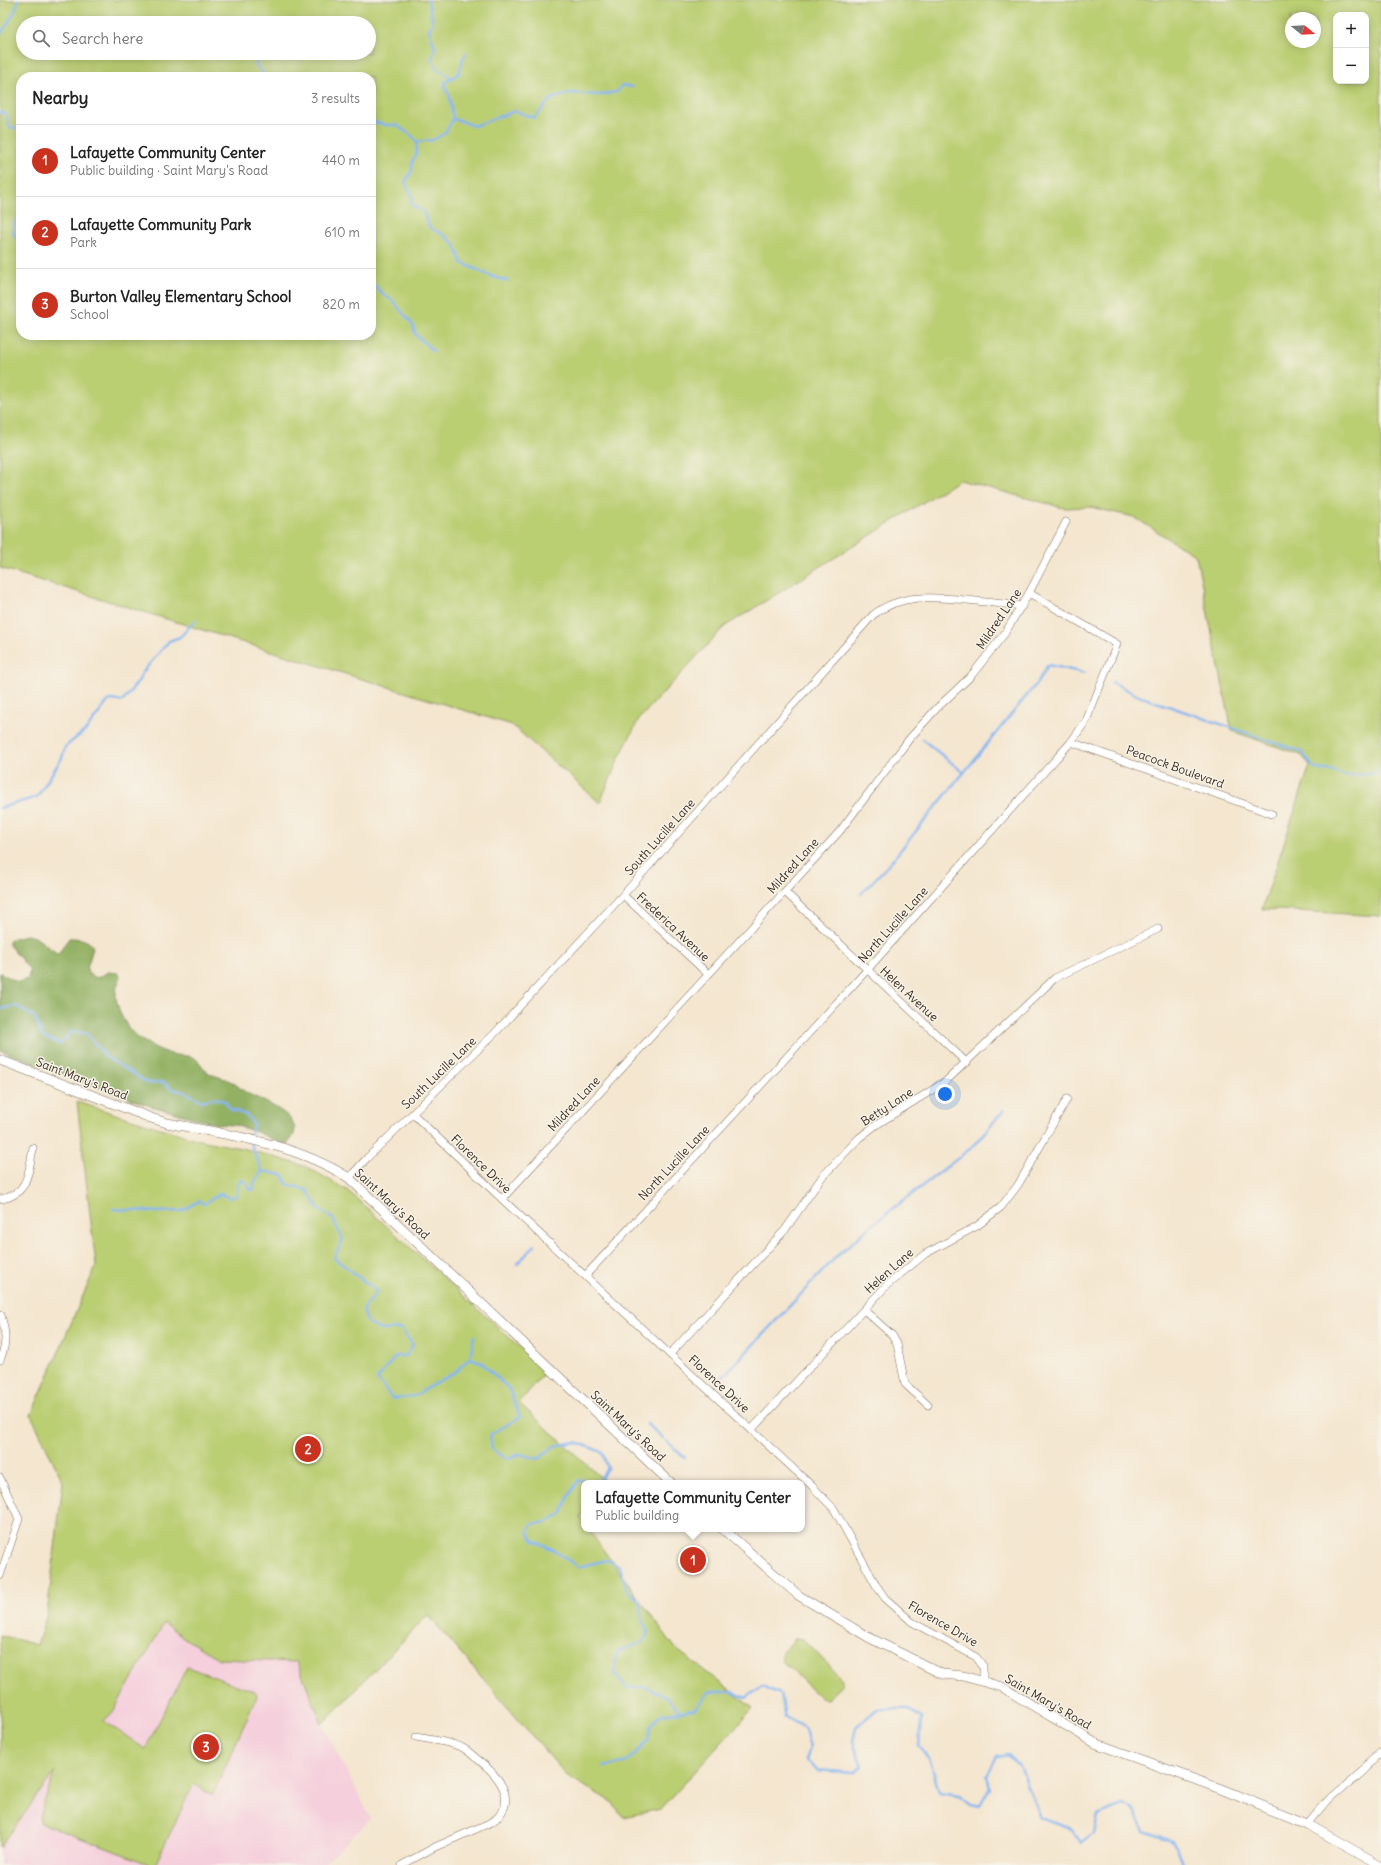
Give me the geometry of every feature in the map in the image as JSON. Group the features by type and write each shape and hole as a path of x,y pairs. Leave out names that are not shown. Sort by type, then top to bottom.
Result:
{"street":[{"name":"Mildred Lane","path":"502,1199 840,831 910,738 937,708 979,667 1005,633 1022,606 1066,522"},
{"name":"North Lucille Lane","path":"586,1275 867,970 1071,742 1086,721 1117,644 1029,593"},
{"name":"South Lucille Lane","path":"349,1178 367,1158 495,1033 622,896 858,631 882,608 902,600 926,597 1022,606"},
{"name":"Peacock Boulevard","path":"1071,742 1272,814"},
{"name":"Helen Avenue","path":"784,892 967,1063"},
{"name":"Frederica Avenue","path":"622,896 708,974"},
{"name":"Betty Lane","path":"670,1354 784,1230 822,1176 840,1156 868,1131 936,1089 967,1063 1055,978 1158,928"},
{"name":"Saint Mary's Road","path":"0,1060 167,1123 267,1142 316,1160 349,1178 668,1480"},
{"name":"Helen Lane","path":"752,1429 887,1285 914,1261 977,1226 1001,1208 1018,1185 1067,1099"},
{"name":"Florence Drive","path":"413,1114 502,1199 586,1275 812,1486 834,1509 876,1585 885,1598 912,1622 976,1657 983,1666 983,1680"},
{"path":"0,1199 10,1198 19,1192 25,1181 33,1148"},
{"path":"864,1310 892,1335 897,1344 905,1384 928,1405"},
{"path":"0,1360 4,1350 6,1333 1,1315"},
{"path":"0,1478 19,1519 0,1576"},
{"name":"Saint Mary's Road","path":"726,1532 798,1595 856,1630 942,1674 983,1680 1014,1693 1096,1744 1221,1789 1307,1824 1380,1865"},
{"path":"402,1865 436,1847 492,1822 497,1818 505,1799 504,1788 492,1770 462,1747 416,1737"},
{"path":"1307,1824 1329,1798 1381,1753"}],"shaded area":[{"path":"164,1623 187,1640 219,1659 297,1662 322,1724 371,1819 323,1865 0,1865 0,1848 56,1769 113,1712"}],"green space":[{"path":"0,0 1381,0 1381,916 1262,909 1310,765 1301,755 1232,731 1196,556 1134,517 1090,507 1064,508 959,480 724,627 639,719 618,760 600,803 512,725 0,568"},
{"path":"27,935 35,937 58,954 69,938 80,939 89,943 93,948 87,968 88,974 97,978 108,972 118,973 121,977 116,990 117,1003 123,1020 136,1036 144,1042 164,1052 194,1058 209,1073 232,1082 247,1093 274,1106 290,1119 294,1127 294,1135 287,1144 282,1144 257,1132 234,1125 215,1124 144,1104 0,1050 0,973 18,982 28,979 30,970 9,945 9,941 14,938"},
{"path":"77,1102 199,1140 246,1149 305,1166 347,1190 546,1371 519,1403 604,1480 581,1480 581,1532 590,1532 676,1649 753,1708 661,1809 623,1817 613,1803 566,1775 428,1615 322,1724 297,1662 219,1659 187,1640 164,1623 113,1712 104,1721 145,1749 187,1667 256,1692 257,1696 212,1796 194,1783 155,1865 151,1865 41,1823 39,1817 55,1771 0,1848 0,1635 37,1645 47,1614 63,1482 31,1415 96,1266"},
{"path":"796,1638 803,1639 842,1679 842,1685 827,1699 821,1698 782,1661 782,1652"}],"waterway":[{"path":"0,36 13,14 18,0"},
{"path":"417,142 433,140 445,133 453,119 449,94 445,89 445,82 452,78 437,69 432,60 435,48 429,29 433,23 428,0"},
{"path":"452,78 459,73 463,58 467,53"},
{"path":"256,60 256,65 262,72"},
{"path":"453,119 474,126 515,111 534,118 551,99 571,93 599,95 617,92 622,85 632,87"},
{"path":"0,112 6,114 9,127 16,128"},
{"path":"376,122 385,125 397,125 413,137 417,142 416,155 412,162 412,171 405,182 412,196 411,204 423,212 430,228 444,235 455,245 462,263 493,277 508,281"},
{"path":"16,221 12,231 16,238"},
{"path":"376,287 385,296 392,300 413,325 415,334 433,351"},
{"path":"0,808 37,797 62,758 65,747 86,730 109,700 123,701 139,680 142,673 169,641 180,637 195,621"},
{"path":"861,894 890,863 1037,683 1048,665 1085,673"},
{"path":"1112,682 1139,696 1302,752 1315,769 1335,771 1345,776 1376,773 1381,769"},
{"path":"922,739 964,773"},
{"path":"0,1009 16,1006 35,1017 42,1036 60,1044 71,1032 86,1033 106,1057 148,1083 163,1082 172,1089 185,1092 202,1101 214,1098 225,1101 230,1109 246,1115 254,1124 250,1137"},
{"path":"717,1383 836,1257 872,1225 971,1148 1004,1110"},
{"path":"250,1142 262,1171 283,1175 287,1184 307,1190 318,1208 333,1219 343,1239 334,1258 377,1291 363,1310 368,1323 380,1330 401,1329 413,1345 406,1356 396,1356 377,1379 393,1399 414,1396 455,1372 470,1358 481,1362 509,1389 520,1417 490,1435 492,1449 507,1459 519,1454 539,1459 554,1446 576,1442 602,1452 608,1468 599,1480"},
{"path":"113,1209 157,1212 182,1211 199,1201 204,1204 220,1194 231,1198 237,1195 238,1184 241,1180 246,1182 250,1190 254,1189 254,1183 262,1171"},
{"path":"517,1264 535,1245"},
{"path":"470,1358 474,1336"},
{"path":"647,1424 663,1438"},
{"path":"666,1441 685,1458"},
{"path":"581,1480 579,1480 568,1497 562,1514 548,1522 532,1524 528,1532 533,1540 552,1549 578,1567 607,1560 620,1567 627,1590 641,1601 642,1618 649,1633 641,1643 617,1652 614,1673 627,1688 646,1687 666,1697 680,1712 694,1710 709,1692 732,1692 746,1698 762,1686 780,1694 785,1717 804,1727 810,1747 806,1761 818,1770 854,1773 862,1766 853,1742 856,1727 877,1709 909,1709 921,1718 919,1746 930,1760 939,1792 959,1795 970,1804 980,1806 990,1788 987,1776 997,1756 1008,1754 1020,1765 1040,1818 1072,1829 1081,1843 1094,1834 1098,1815 1123,1805 1134,1811 1144,1831 1171,1841 1185,1865"},
{"path":"604,1766 625,1763 648,1741 650,1727 661,1714 680,1712"}],"place":[{"name":"Lafayette Community Park","path":"308,1449"},
{"name":"Lafayette Community Center","path":"693,1560"},
{"name":"Burton Valley Elementary School","path":"206,1747"}]}
